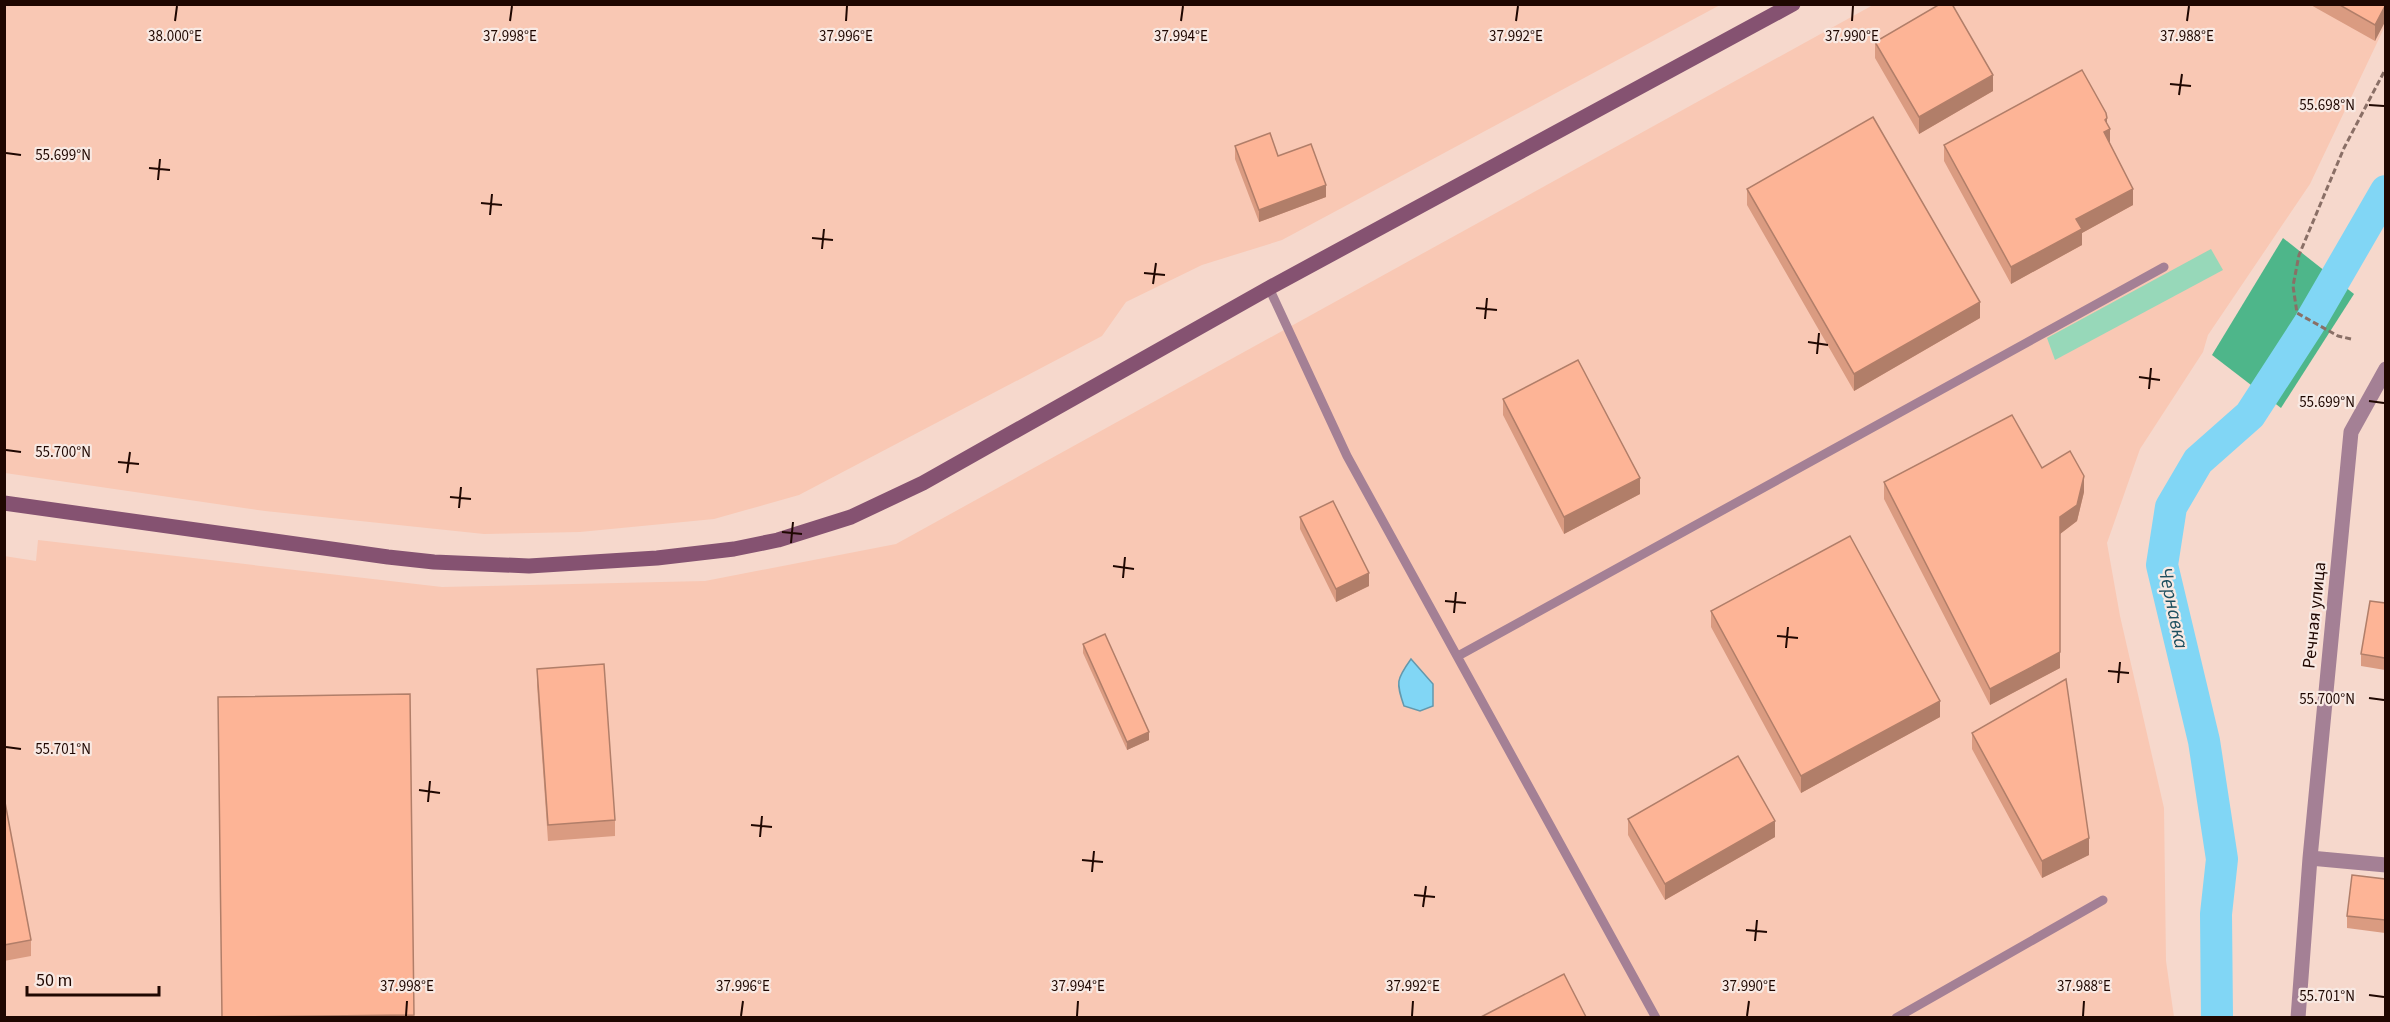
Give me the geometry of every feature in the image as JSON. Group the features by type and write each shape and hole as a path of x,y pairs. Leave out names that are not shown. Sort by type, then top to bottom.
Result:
{"main road":[{"path":"4,503 297,546 434,562 540,565 657,558 734,549 816,530 885,502 934,477 1269,288 1793,4"}],"street":[{"name":"Речная улица","path":"2298,1017 2310,858 2351,432 2385,369"},
{"path":"2310,858 2385,865"}],"lane":[{"path":"1458,656 2164,267"},
{"path":"1269,288 1347,456 1656,1017"},
{"path":"1896,1017 2103,900"}],"path":[{"path":"2352,339 2338,336 2297,314 2293,286 2299,255 2344,148 2385,68"}],"shaded area":[{"path":"5,5 1720,5 1282,240 1202,265 1126,302 1102,336 799,495 714,519 580,532 484,534 265,511 5,473"},
{"path":"1873,5 2385,5 2385,26 2310,184 2208,335 2203,352 2140,449 2107,543 2120,616 2164,808 2166,961 2174,1017 5,1017 4,556 36,561 38,540 442,587 705,581 896,544"}],"green space":[{"path":"2283,238 2354,294 2281,408 2212,355"},
{"path":"2211,249 2223,270 2055,360 2047,338"}],"water":[{"path":"1411,659 1433,684 1433,706 1420,711 1404,706 1399,686 1402,672"}],"building":[{"path":"1940,4 1952,4 1993,75 1919,117 1875,42"},
{"path":"2338,4 2385,4 2385,6 2375,25"},
{"path":"2082,70 2106,113 2105,120 2110,129 2104,132 2133,189 2076,219 2082,229 2011,267 1944,145"},
{"path":"1873,117 1980,302 1854,374 1747,189"},
{"path":"1270,133 1278,156 1311,144 1326,185 1259,210 1235,146"},
{"path":"1578,360 1640,478 1564,517 1503,399"},
{"path":"2012,415 2042,468 2070,451 2084,476 2077,505 2060,517 2060,652 1990,689 1884,482"},
{"path":"1333,501 1369,573 1336,589 1300,517"},
{"path":"1850,536 1940,701 1801,776 1711,611"},
{"path":"2370,601 2385,603 2385,658 2361,654"},
{"path":"1105,634 1149,732 1127,742 1083,644"},
{"path":"604,664 615,820 548,825 537,669"},
{"path":"2066,679 2089,838 2042,861 1972,733"},
{"path":"410,694 414,1015 222,1017 218,697"},
{"path":"1738,756 1775,821 1665,884 1628,819"},
{"path":"4,797 31,940 4,945"},
{"path":"2352,875 2385,879 2385,920 2347,916"},
{"path":"1564,974 1586,1017 1481,1017"}],"waterway":[{"name":"Чернавка","path":"2217,1018 2216,914 2222,859 2204,741 2162,565 2171,507 2198,461 2250,415 2309,324 2386,191"}]}
